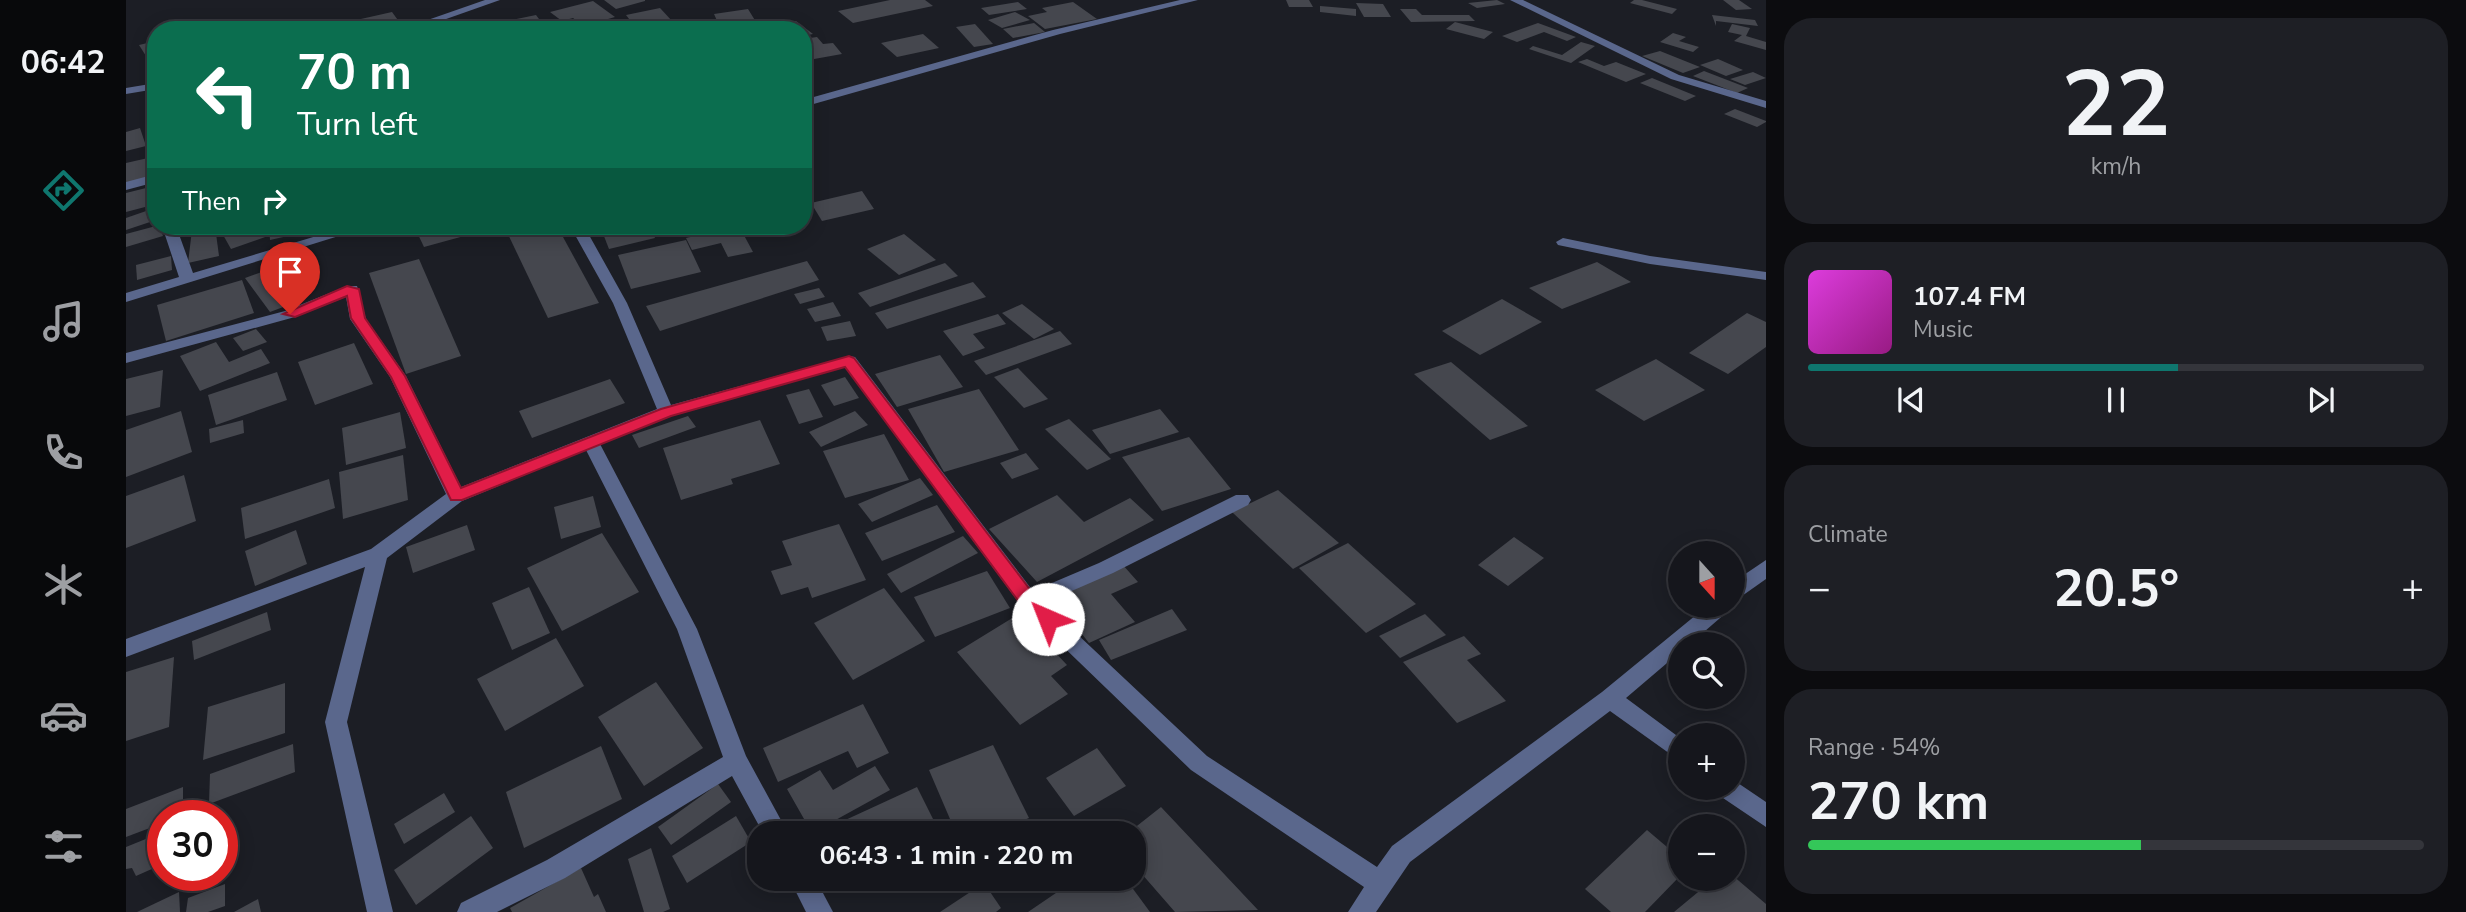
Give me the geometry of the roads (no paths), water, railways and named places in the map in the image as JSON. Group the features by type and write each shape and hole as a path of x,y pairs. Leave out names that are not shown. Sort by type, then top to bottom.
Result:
{"street":[{"path":"431,21 495,0"},
{"path":"812,101 1057,32 1193,0"},
{"path":"1515,0 1675,77 1766,105"},
{"path":"126,92 147,88"},
{"path":"126,186 147,180"},
{"path":"172,235 187,278"},
{"path":"126,298 333,235"},
{"path":"583,235 620,303 666,412"},
{"path":"1563,242 1650,260 1766,276"},
{"path":"126,358 290,314 352,289 358,318 398,376 456,496"},
{"path":"126,648 378,554 456,496 590,441 666,412 849,361 1029,601 1199,764 1380,883"},
{"path":"590,441 687,629 736,761 769,821"},
{"path":"1029,601 1107,568 1242,500"},
{"path":"378,554 336,722 380,912"},
{"path":"1745,585 1764,571"},
{"path":"1362,912 1401,854 1610,699 1706,618"},
{"path":"1610,699 1668,742"},
{"path":"470,912 556,869 736,761"},
{"path":"1744,800 1766,816"},
{"path":"808,891 820,912"}]}
